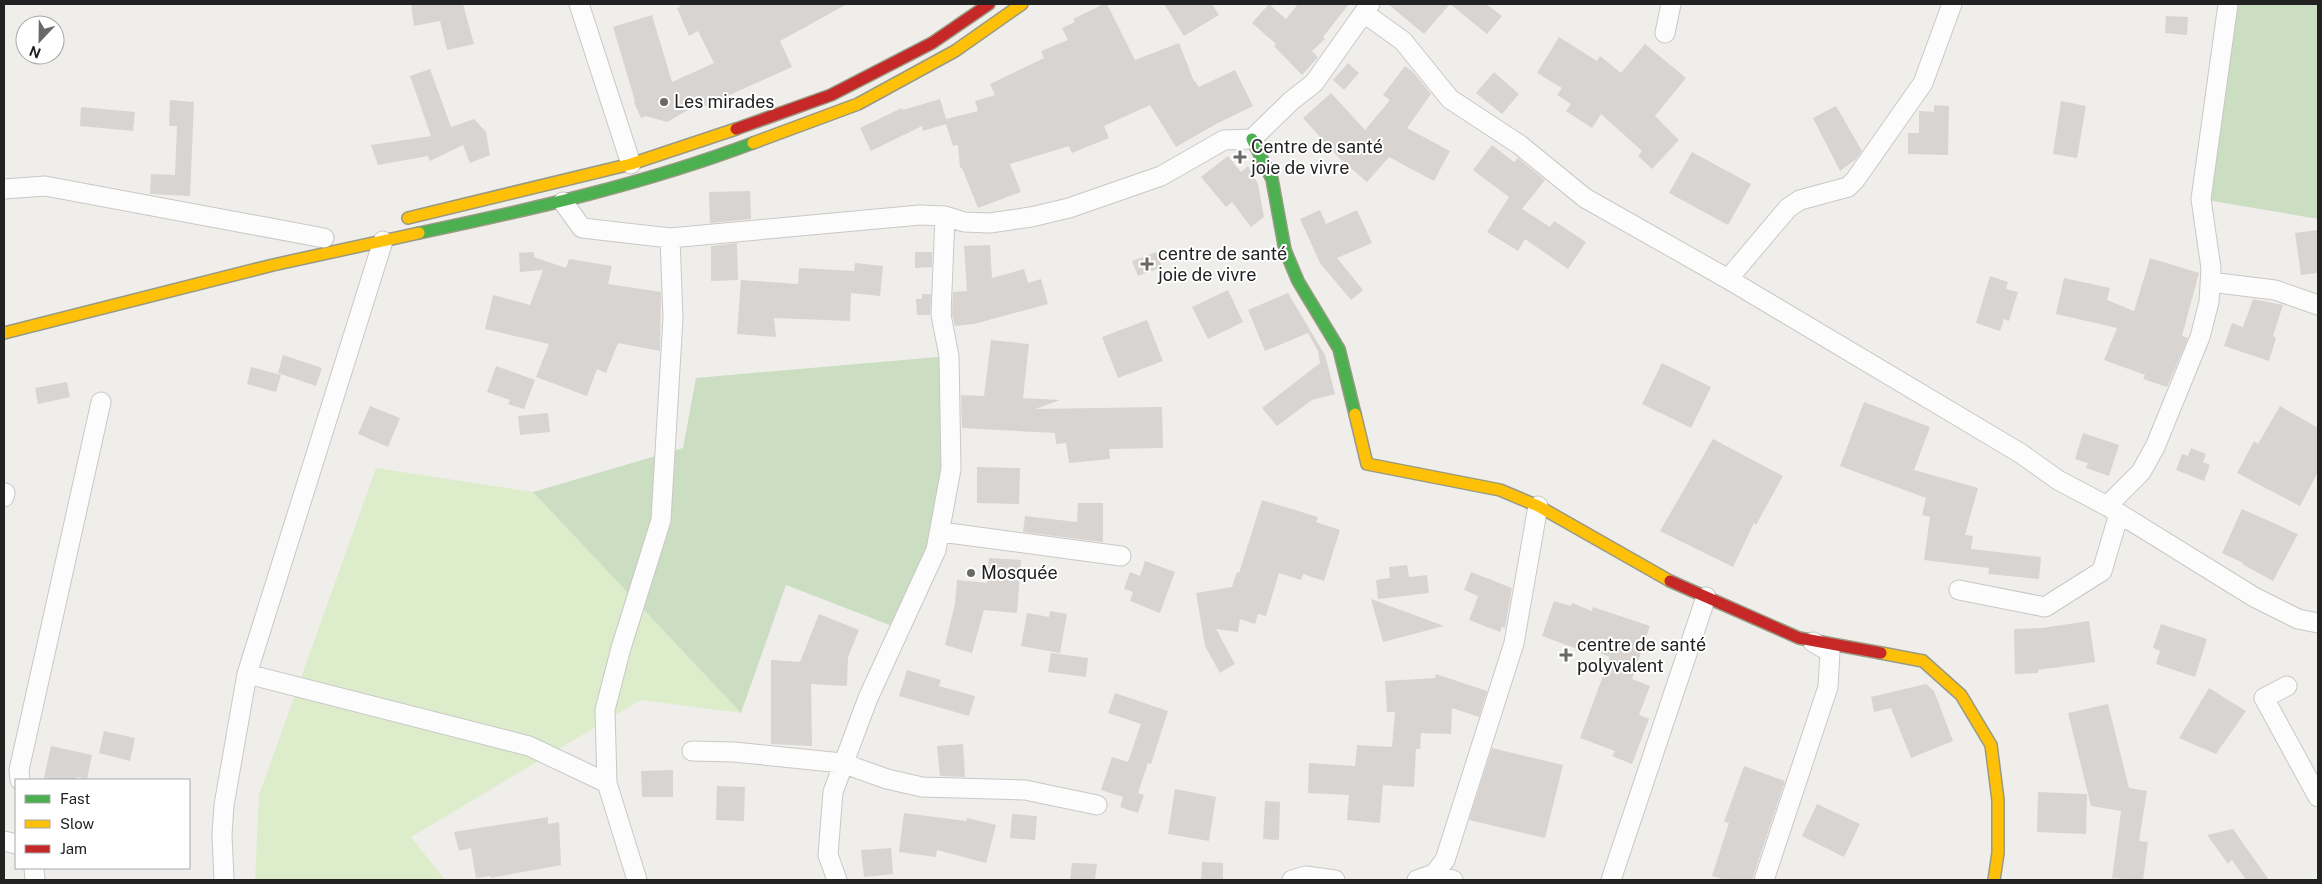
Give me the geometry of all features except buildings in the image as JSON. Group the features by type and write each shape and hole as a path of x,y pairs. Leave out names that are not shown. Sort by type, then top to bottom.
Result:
{"main road":[{"path":"401,219 631,164 688,146 832,94 932,43 989,4"},
{"path":"4,333 234,269 383,241 563,202 642,181 732,152 858,104 954,51 1022,4"},
{"path":"1252,139 1272,179 1285,250 1298,281 1339,349 1367,464 1500,490 1538,506 1656,575 1799,638 1924,661 1961,695 1991,745 1998,800 1998,853 1994,880"},
{"path":"299,244 329,237"}],"street":[{"path":"579,4 631,164"},
{"path":"1665,33 1671,4"},
{"path":"1728,280 1788,208 1800,200 1848,187 1855,180 1923,83 1952,4"},
{"path":"1958,590 2045,606 2102,571 2113,510 2141,472 2155,447 2200,337 2208,302 2211,268 2201,199 2228,4"},
{"path":"563,202 578,226 582,228 670,238 920,215 945,216 964,222 990,223 1031,217 1069,208 1161,176 1224,140 1252,139 1291,101 1314,83 1367,8 1403,41 1450,98 1520,145 1585,198 1728,280 2020,454 2058,480 2113,510 2254,597 2298,619 2318,623"},
{"path":"4,189 45,186 329,237"},
{"path":"837,880 828,855 828,826 832,792 868,698 936,550 941,532 951,469 949,356 942,315 945,216"},
{"path":"638,880 607,783 605,710 621,648 661,520 673,318 670,238"},
{"path":"224,880 222,835 224,805 246,674 383,241"},
{"path":"2210,282 2274,290 2318,305"},
{"path":"20,779 19,770 101,402"},
{"path":"1425,877 1445,860 1514,643 1538,506"},
{"path":"941,532 1121,556"},
{"path":"1611,880 1706,597"},
{"path":"1764,880 1828,687 1830,652 1809,640"},
{"path":"246,674 529,746 607,783"},
{"path":"2287,686 2264,698 2318,798"},
{"path":"692,751 734,752 842,763 887,779 922,787 1025,790 1097,805"},
{"path":"1292,880 1306,876 1335,880"},
{"path":"1425,877 1453,880"}],"green space":[{"path":"2228,4 2318,4 2318,219 2201,199"},
{"path":"949,356 942,526 900,629 786,585 741,713 533,492 683,448 696,378"},
{"path":"376,468 533,492 741,713 641,700 411,837 445,880 255,880 259,795"}],"traffic: fast":[{"path":"1252,139 1272,179 1285,250 1298,281 1339,349 1355,414"},
{"path":"419,233 504,215 629,183 712,158 753,143"}],"traffic: slow":[{"path":"753,143 858,104 955,51 1022,4"},
{"path":"408,218 631,164 736,129"},
{"path":"4,333 273,265 419,233"},
{"path":"1355,414 1367,464 1500,490 1538,506 1670,581"},
{"path":"1881,653 1923,661 1961,695 1991,745 1998,800 1998,853 1994,880"}],"traffic: jam":[{"path":"736,129 831,95 932,43 989,4"},
{"path":"1670,581 1799,638 1881,653"}],"place":[{"name":"Les mirades","path":"664,102"},
{"name":"Centre de santé joie de vivre","path":"1240,157"},
{"name":"centre de santé joie de vivre","path":"1147,264"},
{"name":"Mosquée","path":"971,573"},
{"name":"centre de santé polyvalent","path":"1566,655"}]}
